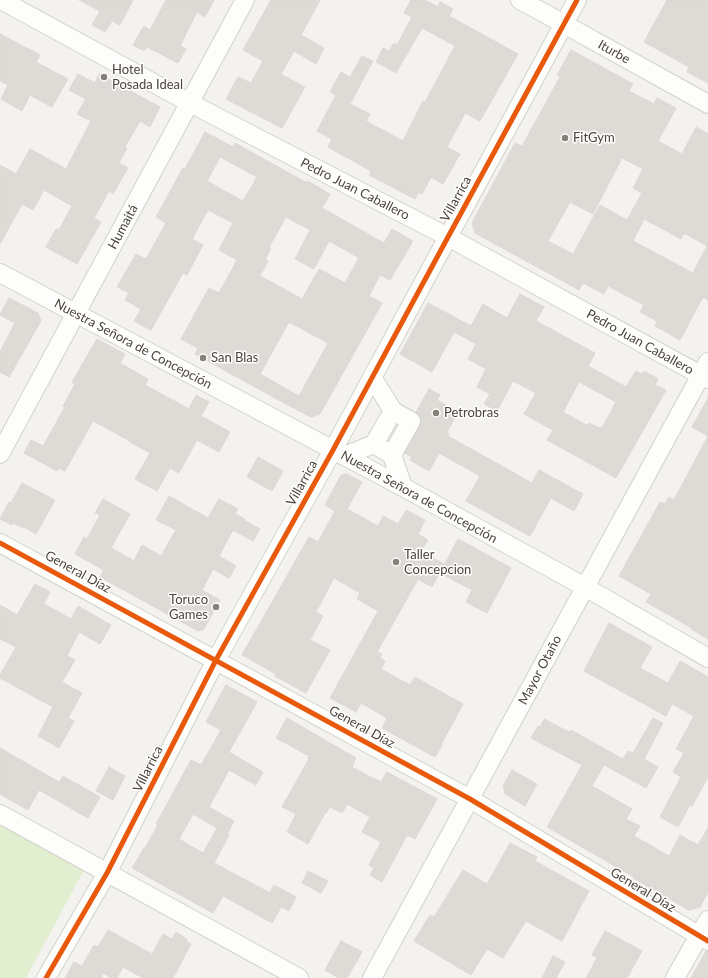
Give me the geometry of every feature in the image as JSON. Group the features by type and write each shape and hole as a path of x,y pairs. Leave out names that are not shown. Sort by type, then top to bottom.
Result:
{"street":[{"name":"Pedro Juan Caballero","path":"1,0 190,103 706,372"},
{"name":"Humaitá","path":"0,454 245,0"},
{"name":"Iturbe","path":"520,0 708,104"},
{"name":"Villarrica","path":"46,978 107,873 216,660 338,452 372,377 577,0"},
{"name":"Nuestra Señora de Concepción","path":"0,273 403,487 585,587 708,658"},
{"name":"Mayor Otaño","path":"372,978 585,587 706,372"},
{"path":"372,377 393,411 411,420 392,455"},
{"path":"374,444 393,411"},
{"path":"338,452 374,444 392,455 403,487"},
{"name":"General Díaz","path":"0,543 470,799 703,939"},
{"path":"0,814 299,978"},
{"path":"675,978 703,939 708,920"}],"green space":[{"path":"0,822 85,868 26,978 0,978"}],"building":[{"path":"79,0 133,0 120,25 112,21 105,32 92,25 100,11"},
{"path":"166,0 214,0 205,17 197,12 180,46 186,49 178,63 147,47 144,51 133,45 144,26 150,30"},
{"path":"271,0 320,0 301,35 324,48 316,64 294,51 281,74 305,87 282,128 226,99 238,77 251,83 263,61 243,50"},
{"path":"411,0 425,0 438,7 440,2 453,9 449,16 518,54 480,121 465,113 447,147 460,154 443,184 431,177 422,194 419,192 415,199 369,175 371,171 328,147 332,139 317,131 336,95 330,92 341,72 350,77 362,56 373,61 350,104 370,114 366,121 403,141 423,101 425,102 455,46 422,28 396,73 376,62 383,48 389,51 394,43 397,45 412,17 404,13"},
{"path":"667,0 708,0 708,83 687,72 689,67 644,42"},
{"path":"0,34 40,55 36,62 68,79 52,107 30,95 22,111 1,99 8,85 0,81"},
{"path":"571,50 633,84 629,91 654,104 657,98 676,108 658,141 682,154 696,127 708,134 708,300 703,297 680,340 655,326 657,321 640,312 644,305 608,286 604,294 583,283 579,290 475,233 472,223 515,143 522,146 560,77 557,75","holes":["622,158 643,169 633,188 642,193 627,220 600,205 573,254 548,241 570,202 593,214","644,219 681,239 684,233 707,246 693,273 633,241"]},
{"path":"78,74 95,83 99,74 160,107 150,127 140,121 125,147 127,148 119,163 128,168 113,194 109,191 94,218 101,222 77,264 46,247 56,229 59,230 72,206 44,190 33,210 22,204 0,244 0,165 16,174 30,149 66,169 91,121 77,114 86,99 69,90"},
{"path":"205,132 233,147 235,143 330,194 322,208 384,243 392,229 413,241 390,280 380,275 369,296 382,303 320,414 311,417 284,403 195,354 198,348 181,339 209,288 219,293 237,260 219,250 233,223 208,210 192,239 203,245 187,275 183,273 151,330 134,321 141,309 125,300 129,293 117,287 136,254 146,259 166,223 156,217 183,168 185,169","holes":["220,157 257,177 243,201 207,181","286,217 310,230 295,259 314,269 329,241 359,258 345,283 319,269 302,299 260,276 268,261 265,260 271,248 269,247","289,322 328,343 299,396 260,374"]},
{"path":"520,294 544,307 536,321 595,353 588,366 626,387 636,371 642,374 644,371 658,379 655,385 666,390 616,478 547,440 553,430 524,414 536,393 513,381 497,411 484,404 490,394 477,387 486,369 468,359 476,344 454,332 432,372 400,354 428,303 471,326 483,304 507,318","holes":["579,382 616,402 602,428 589,423 588,426 563,412"]},
{"path":"9,298 38,313 41,321 9,377 0,372 0,352 15,323 0,315"},
{"path":"97,339 125,354 120,363 148,379 145,385 189,409 196,395 209,402 201,416 230,432 219,452 197,440 179,473 170,468 157,491 135,479 150,453 93,421 65,471 59,468 57,471 24,453 31,440 43,446 65,407 63,406 75,384 72,382"},
{"path":"429,389 440,395 437,400 458,412 447,432 449,434 448,436 532,483 539,470 583,494 574,511 551,498 530,536 466,501 480,476 439,453 429,471 410,460 412,457 405,453 420,426 420,416 416,412"},
{"path":"708,398 708,436 692,427"},
{"path":"708,436 708,639 691,629 692,628 646,602 651,594 619,576 660,502 665,504 669,497 674,500"},
{"path":"258,457 283,471 272,491 247,477"},
{"path":"347,474 362,482 347,509 378,526 383,516 398,524 406,510 425,520 418,534 428,540 421,551 444,564 432,587 418,579 377,652 382,654 380,658 385,661 381,669 410,685 415,677 463,704 435,757 382,728 387,718 361,703 356,712 330,698 378,611 357,599 360,593 334,578 316,612 323,616 310,640 330,650 306,693 275,676 276,674 242,655 309,537 318,542 335,511 325,505 341,475"},
{"path":"22,483 55,500 36,534 24,527 23,528 13,523 12,525 0,519"},
{"path":"169,496 208,518 219,499 238,509 235,514 260,529 253,541 233,530 219,556 236,566 229,578 213,569 202,590 220,600 204,629 198,631 100,577 104,570 75,554 84,537 87,539 100,515 95,513 103,499 130,514 111,548 134,561 142,545 161,556 176,530 156,520"},
{"path":"458,539 511,568 487,613 466,602 472,590 440,573"},
{"path":"35,584 50,592 44,604 71,619 78,606 111,625 100,644 79,632 67,656 75,660 62,682 82,693 68,718 74,721 59,748 38,736 53,707 0,678 0,675 16,647 0,639 0,605 17,615"},
{"path":"609,623 652,647 640,668 668,683 680,661 708,677 708,777 692,806 690,805 678,827 660,817 681,777 673,772 684,753 676,749 694,716 672,704 666,716 584,671"},
{"path":"226,685 257,702 229,752 263,772 256,785 229,770 209,807 234,821 227,834 229,835 214,863 270,893 274,885 296,897 289,911 281,907 272,923 223,896 213,913 132,868 158,825 156,824 191,760 201,765 221,730 206,722","holes":["193,814 217,828 203,853 179,839"]},
{"path":"287,718 356,758 352,767 374,779 381,782 387,772 437,799 415,839 407,835 382,882 370,875 374,868 369,865 381,842 362,832 370,817 347,804 342,813 330,807 325,813 308,844 287,832 296,814 282,807 309,759 307,758 309,756 276,738"},
{"path":"653,718 663,723 644,759 658,767 646,788 604,765 592,786 632,809 626,819 640,826 634,836 669,856 680,835 698,845 708,828 708,892 700,907 689,910 547,827 582,765 531,738 538,726 540,727 544,719 569,732 571,730 623,759 628,751 633,753"},
{"path":"0,748 59,782 63,776 100,797 88,818 39,790 28,810 0,794"},
{"path":"109,767 125,776 113,800 96,791"},
{"path":"512,770 537,784 525,806 505,794 503,786"},
{"path":"510,843 537,857 535,861 589,891 562,941 526,921 503,958 487,949 471,975 414,941 430,915 434,917 463,870 487,884"},
{"path":"308,871 328,881 321,893 302,883"},
{"path":"108,930 152,954 163,934 172,939 176,932 187,939 186,941 191,944 173,978 143,978 123,967 117,978 111,978 103,973 101,977 103,978 65,978 74,962 82,966 94,945 98,947"},
{"path":"605,931 642,951 627,978 586,978 597,958 592,955"},
{"path":"341,941 362,952 347,978 339,978 325,970"},
{"path":"706,951 708,951 708,978 691,978"},
{"path":"553,956 565,962 556,978 542,978"}],"cycle path":[{"path":"46,978 107,873 216,660 333,450 577,0"},
{"path":"0,543 470,799 708,941"}],"place":[{"name":"Hotel Posada Ideal","path":"104,77"},
{"name":"FitGym","path":"565,138"},
{"name":"San Blas","path":"203,358"},
{"name":"Petrobras","path":"436,413"},
{"name":"Taller Concepcion","path":"396,562"},
{"name":"Toruco Games","path":"216,607"}]}
